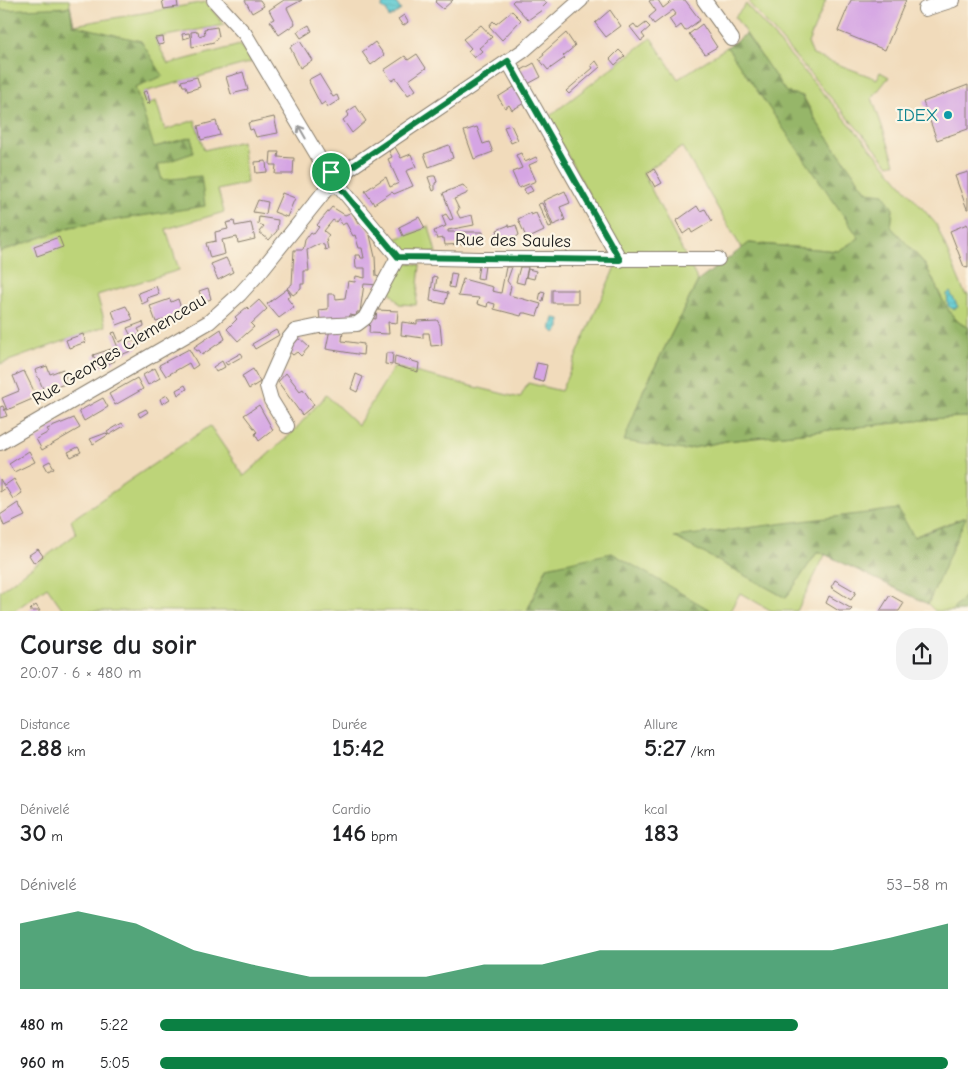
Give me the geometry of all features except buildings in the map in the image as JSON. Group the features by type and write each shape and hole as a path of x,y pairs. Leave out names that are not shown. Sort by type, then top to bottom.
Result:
{"street":[{"path":"214,0 245,34 334,180 398,257 365,318 358,324 319,326 295,332 287,341 267,386 271,400 287,426"},
{"name":"Rue Georges Clemenceau","path":"0,443 209,322 240,294 259,273 334,180 523,51 581,0"},
{"path":"704,0 732,39"},
{"path":"927,0 925,9 953,0"},
{"path":"508,61 620,260"},
{"name":"Rue des Saules","path":"398,257 620,260 718,259"}],"green space":[{"path":"0,0 69,0 74,25 206,2 224,25 155,38 168,64 240,45 252,62 144,92 147,104 156,101 165,130 195,120 204,150 242,141 247,183 218,190 224,212 166,229 179,270 97,295 106,326 0,364"},
{"path":"752,0 826,0 808,43 813,55 877,79 880,72 889,77 872,98 895,163 889,165 749,3"},
{"path":"746,4 936,224 965,294 968,294 968,327 954,317 942,299 928,269 891,227 893,209 867,192 818,124 803,96 786,93 735,17"},
{"path":"70,7 73,25 141,41 163,76 135,87 154,147 192,137 193,153 158,165 162,180 201,176 205,206 71,227 0,252 0,10"},
{"path":"746,34 786,92 802,96 818,124 867,192 884,194 893,209 891,227 923,262 942,299 954,317 968,327 968,417 726,441 683,450 624,441 643,391 698,281 749,243 838,251 859,238 727,47"},
{"path":"651,38 678,79 727,47 860,238 838,251 750,243 742,249 682,147 643,173 698,281 643,391 683,450 726,441 968,417 968,593 952,611 935,611 928,604 965,517 913,537 675,537 786,598 818,551 825,555 797,611 772,611 740,593 730,611 710,611 547,567 527,611 64,611 47,587 14,611 0,611 0,591 76,534 71,520 210,426 244,476 292,433 326,395 358,425 394,367 520,398 528,383 561,391 621,253 547,118"},
{"path":"429,226 436,253 409,251 393,240"},
{"path":"400,261 420,265 416,305 399,304 389,290"},
{"path":"898,509 914,537 966,517 928,604 818,551 786,598 674,537"},
{"path":"612,553 710,611 527,611 547,567"},
{"path":"968,593 968,611 952,611"}],"water":[{"path":"383,0 394,0 401,10 389,18 387,11 382,8"},
{"path":"950,292 958,307 953,309 948,306 947,294"},
{"path":"554,318 560,319 560,328 555,333 551,329"}],"place":[{"name":"IDEX","path":"948,115"}],"route":[{"path":"508,61 620,260 398,257 340,187 334,190 328,187 325,178 331,172 334,171 341,174 508,61"}]}
